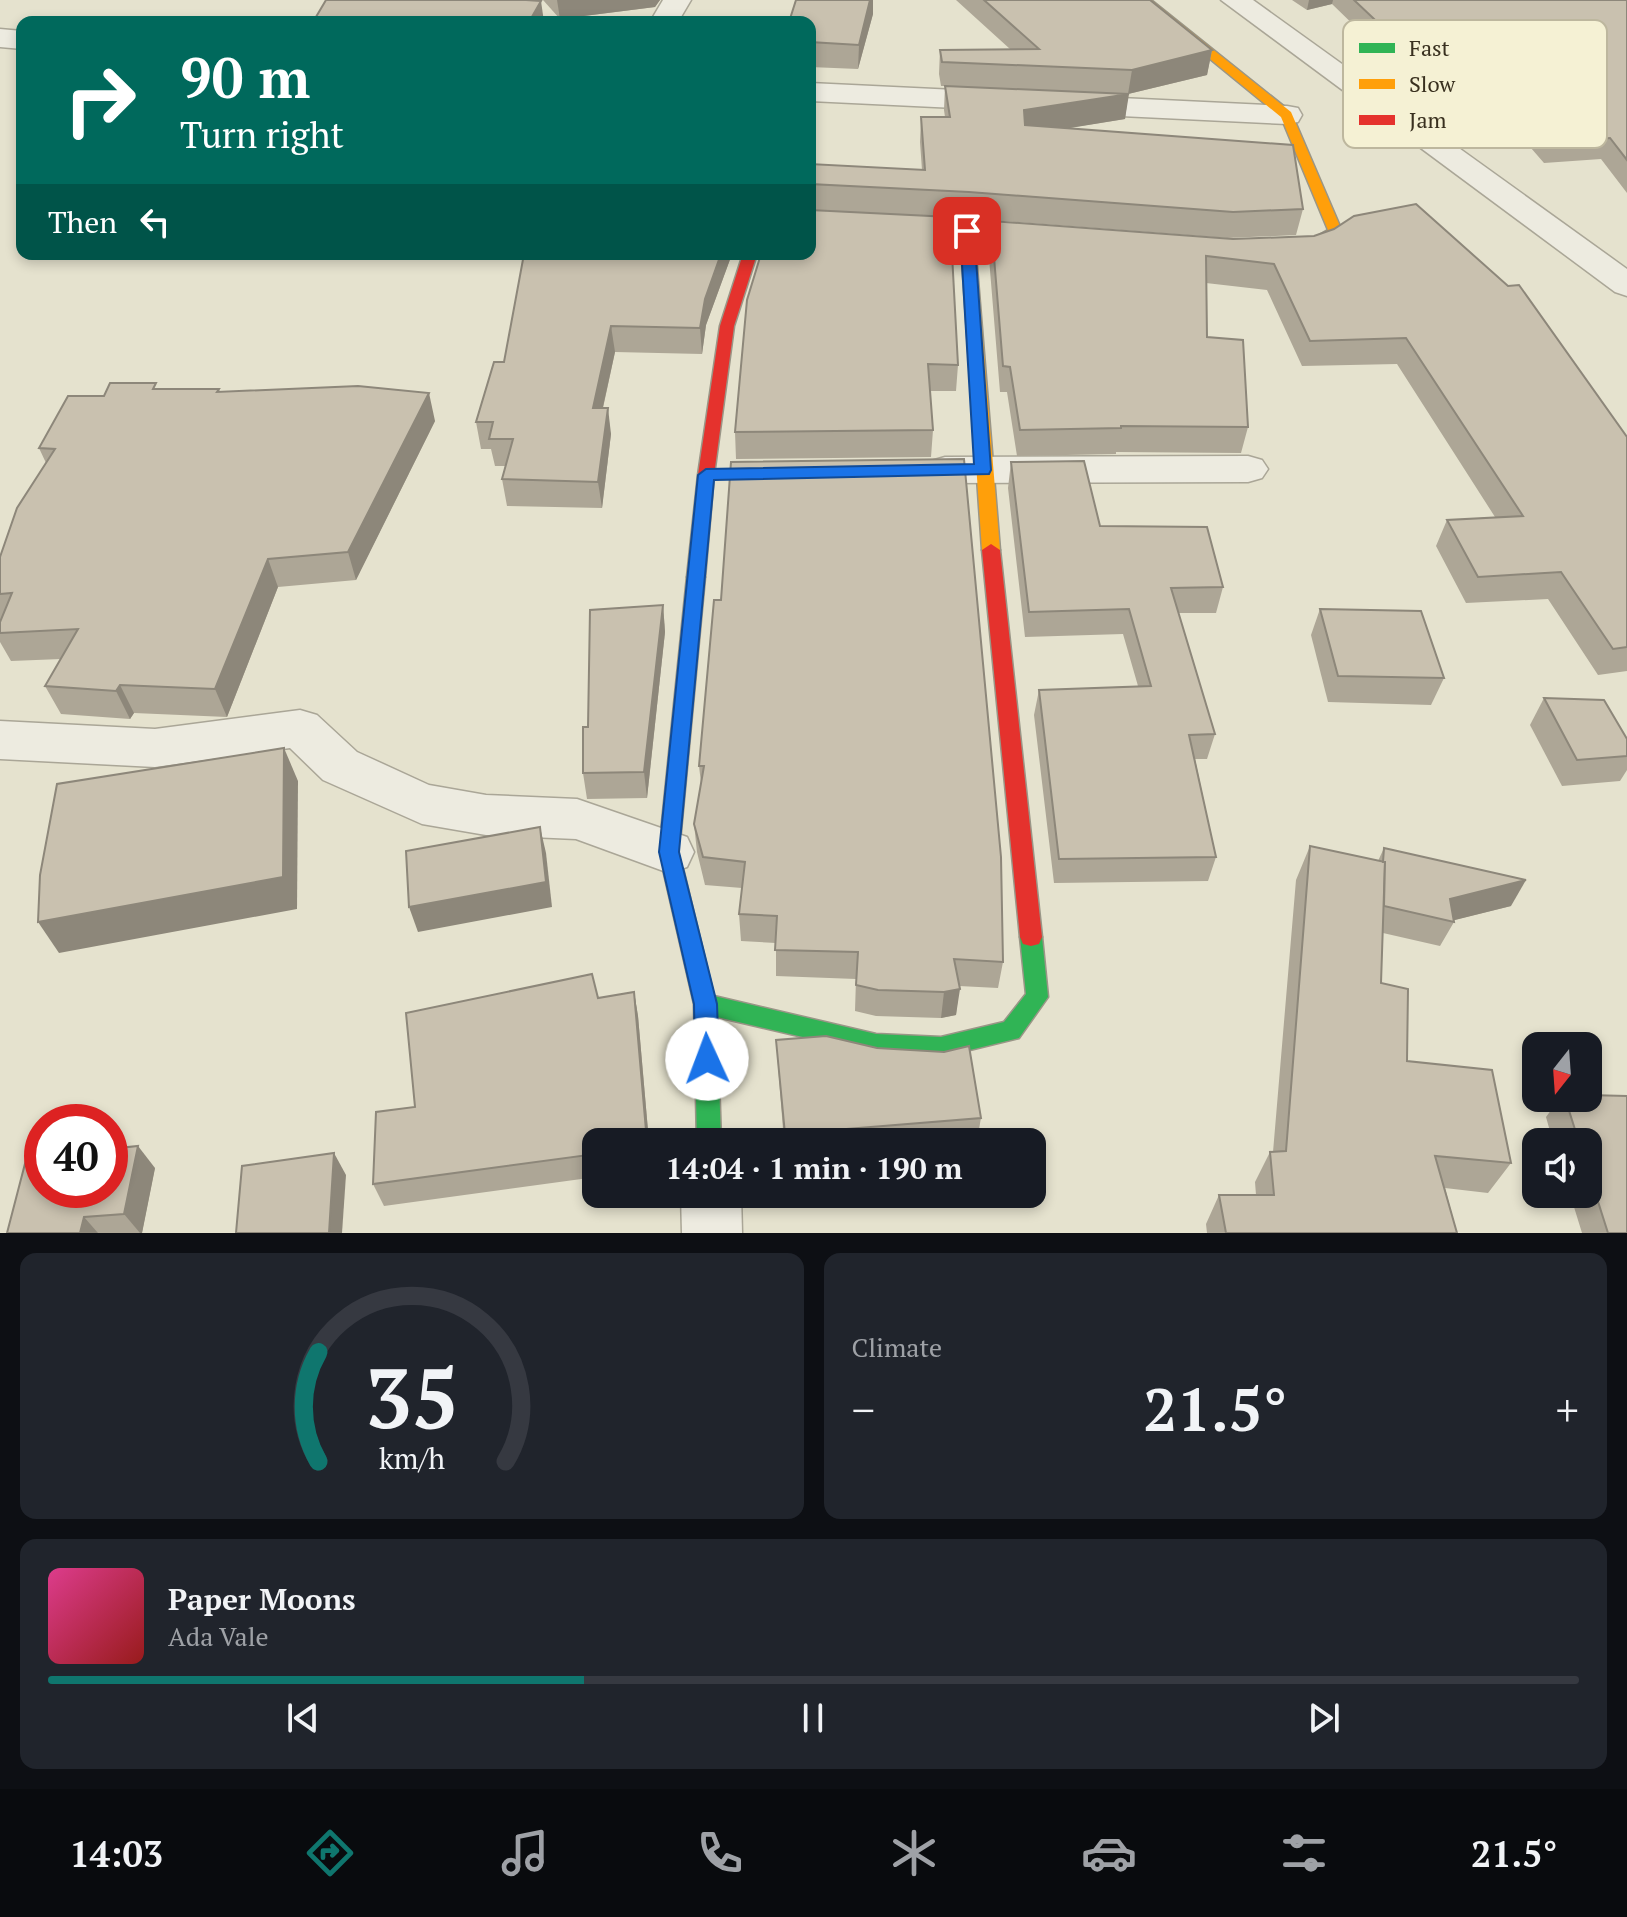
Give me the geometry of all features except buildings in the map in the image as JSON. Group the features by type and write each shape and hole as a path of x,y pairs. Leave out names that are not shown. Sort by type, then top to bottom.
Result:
{"street":[{"path":"1144,0 1287,115 1335,231 1307,248 1259,250"},
{"path":"1235,0 1343,79"},
{"path":"820,92 1287,115"},
{"path":"1439,148 1627,285"},
{"path":"705,1004 876,1044 941,1047 1011,1031 1037,997 983,470 967,231"},
{"path":"709,1128 705,1004 669,852 722,474 727,326 748,260"},
{"path":"906,471 1248,469"},
{"path":"0,740 155,748 300,728 340,766 422,804 486,815 577,819 669,852"},
{"path":"711,1208 712,1233"}],"traffic: fast":[{"path":"696,577 669,852 705,1004 709,1128"},
{"path":"705,1004 876,1044 941,1047 1011,1031 1037,997 1031,937"}],"traffic: slow":[{"path":"1144,0 1287,115 1335,231 1307,248 1283,249"},
{"path":"967,231 991,550"}],"traffic: jam":[{"path":"696,577 706,475 727,326 748,260"},
{"path":"991,550 1031,937"}],"route":[{"path":"707,1059 705,1004 669,852 706,475 983,470 967,231"}]}
